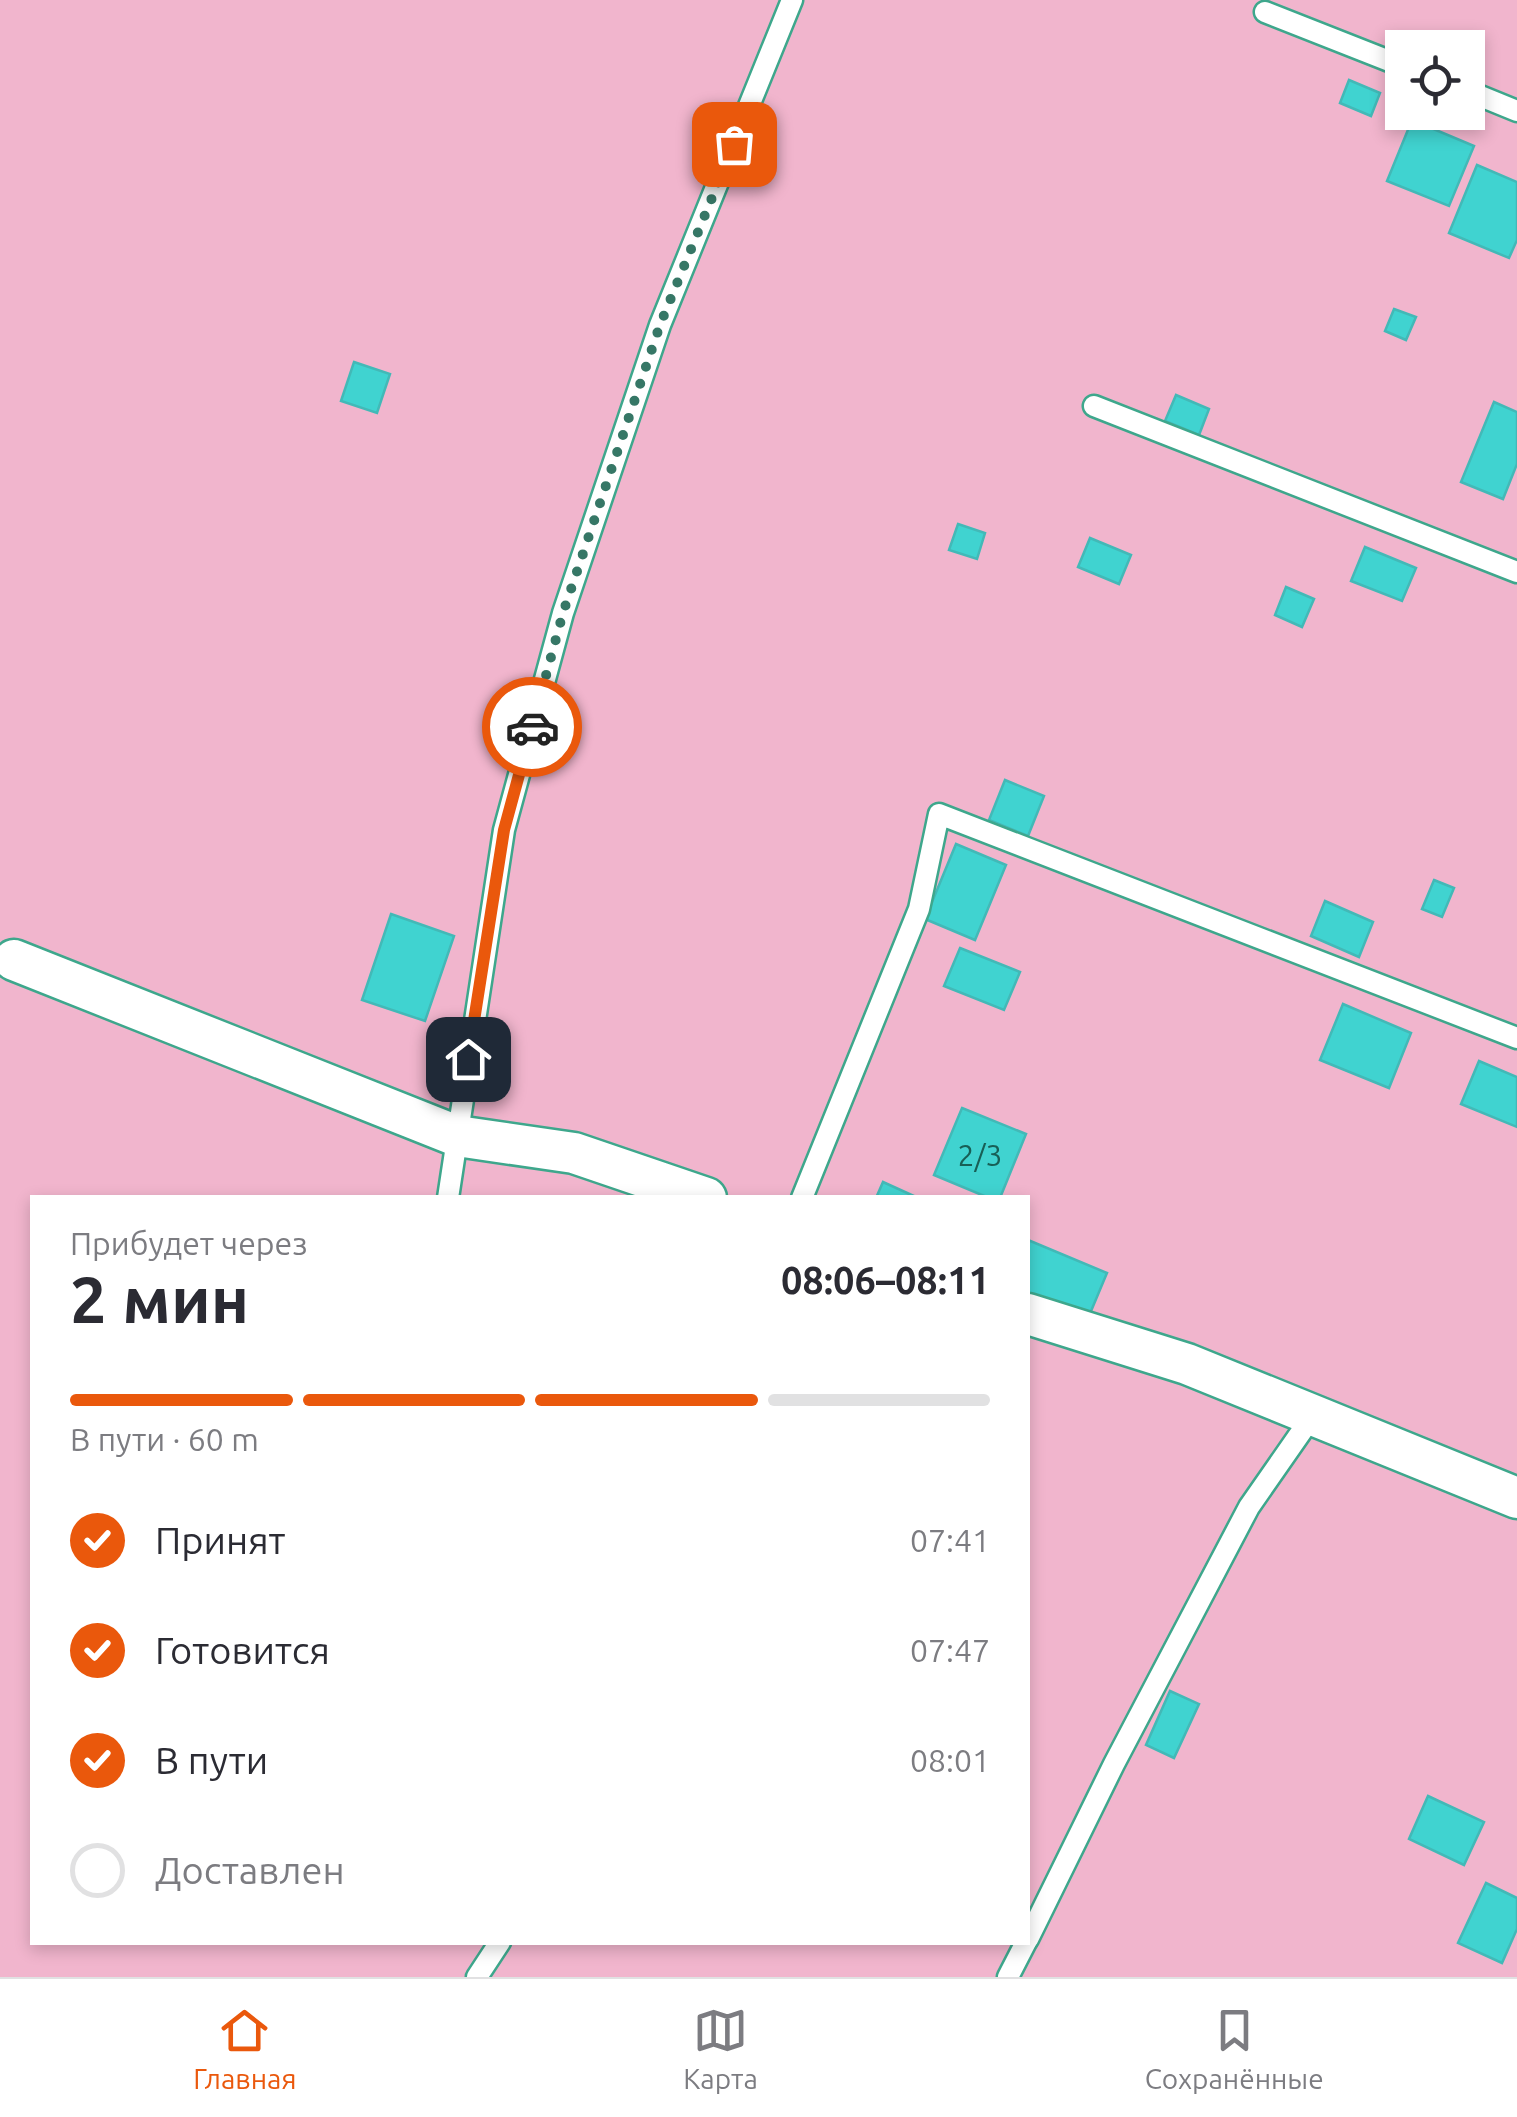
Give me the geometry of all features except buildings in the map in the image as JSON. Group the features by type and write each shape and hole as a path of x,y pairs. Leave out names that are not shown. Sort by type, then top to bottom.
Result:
{"street":[{"path":"14,960 456,1136 574,1153 697,1195"},
{"path":"1030,1315 1187,1364 1517,1498"}],"lane":[{"path":"448,1195 504,830 563,613 660,325 792,0"},
{"path":"1265,12 1385,59"},
{"path":"1485,98 1517,111"},
{"path":"1094,406 1517,572"},
{"path":"803,1195 919,909 939,814 1517,1038"},
{"path":"1030,1933 1249,1507 1314,1416"},
{"path":"477,1977 498,1945"},
{"path":"1008,1977 1024,1945"}],"shaded area":[{"path":"0,0 1517,0 1517,1977 0,1977"}],"way so far":[{"path":"532,727 563,613 660,325 734,144"}],"route":[{"path":"468,1059 504,830 532,727"}]}
